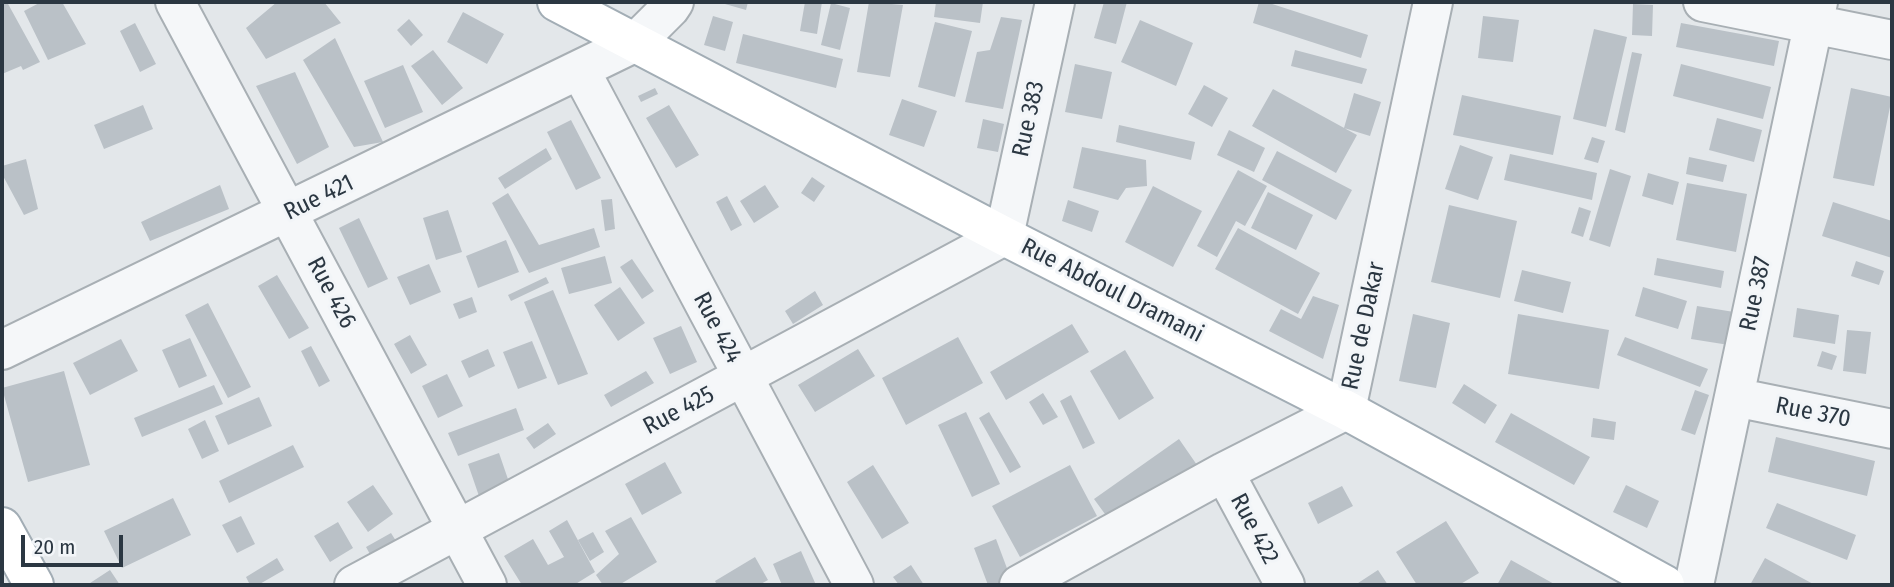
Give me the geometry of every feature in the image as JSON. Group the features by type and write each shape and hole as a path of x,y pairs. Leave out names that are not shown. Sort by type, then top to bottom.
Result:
{"main road":[{"name":"Rue Abdoul Dramani","path":"557,2 1004,236 1346,410 1665,585"},
{"path":"2,527 34,585"}],"street":[{"name":"Rue 426","path":"175,2 487,585"},
{"name":"Rue 421","path":"2,350 289,213 636,42 674,2"},
{"name":"Rue 383","path":"1004,236 1055,2"},
{"name":"Rue de Dakar","path":"1019,585 1224,472 1346,410 1433,2"},
{"path":"1703,2 1815,12 1892,40"},
{"name":"Rue 387","path":"1693,585 1815,12"},
{"name":"Rue 424","path":"580,70 854,585"},
{"name":"Rue 425","path":"354,585 1004,236"},
{"name":"Rue 370","path":"1734,397 1892,429"},
{"name":"Rue 422","path":"1224,472 1285,585"}],"building":[{"path":"2,2 7,2 40,62 23,70 21,66 2,74"},
{"path":"41,2 62,2 86,44 48,60 24,11"},
{"path":"277,2 324,2 341,23 266,59 246,28"},
{"path":"718,2 748,2 746,10"},
{"path":"805,2 822,2 817,34 800,31"},
{"path":"869,2 903,5 890,77 857,72"},
{"path":"936,2 983,2 980,23 934,17"},
{"path":"1104,2 1127,2 1116,44 1094,38"},
{"path":"1259,2 1368,35 1361,58 1253,23"},
{"path":"831,3 850,8 840,50 821,45"},
{"path":"1633,4 1653,5 1652,36 1632,35"},
{"path":"463,12 504,34 487,64 447,42"},
{"path":"713,16 733,22 725,51 704,45"},
{"path":"1483,16 1519,20 1513,62 1478,58"},
{"path":"1001,17 1022,20 1003,109 965,102 977,52 990,50"},
{"path":"409,19 423,35 411,46 397,30"},
{"path":"1140,20 1193,43 1176,86 1121,62"},
{"path":"935,22 972,31 955,97 918,87"},
{"path":"135,23 156,64 140,72 120,31"},
{"path":"1681,23 1779,41 1774,66 1676,47"},
{"path":"1594,29 1627,37 1606,127 1573,119"},
{"path":"743,34 843,59 836,88 736,63"},
{"path":"335,38 383,142 354,147 303,60"},
{"path":"433,50 463,88 442,105 411,66"},
{"path":"1295,50 1367,69 1362,84 1291,66"},
{"path":"1632,52 1642,54 1625,133 1615,130"},
{"path":"1075,64 1112,72 1102,119 1065,112"},
{"path":"1681,64 1771,87 1763,119 1673,96"},
{"path":"403,65 423,112 385,128 364,81"},
{"path":"295,72 329,147 297,164 256,86"},
{"path":"1204,85 1228,98 1212,127 1188,114"},
{"path":"655,88 658,94 641,102 638,96"},
{"path":"1851,88 1892,97 1874,186 1833,178"},
{"path":"1273,89 1357,135 1336,173 1252,126"},
{"path":"1354,93 1381,102 1370,136 1344,128"},
{"path":"1462,95 1561,116 1553,155 1453,135"},
{"path":"902,99 937,111 924,147 889,135"},
{"path":"143,105 153,129 104,149 94,125"},
{"path":"669,105 699,155 676,168 646,118"},
{"path":"1717,118 1762,130 1754,162 1709,150"},
{"path":"983,119 1004,124 998,152 977,148"},
{"path":"571,120 601,178 576,190 547,132"},
{"path":"1119,125 1195,142 1191,160 1116,142"},
{"path":"1229,130 1265,148 1254,172 1217,155"},
{"path":"1592,137 1605,141 1598,163 1584,159"},
{"path":"1460,145 1493,157 1478,200 1445,189"},
{"path":"1082,147 1146,160 1147,186 1126,188 1118,200 1073,188"},
{"path":"546,148 552,159 505,189 498,178"},
{"path":"1277,151 1352,190 1336,220 1262,180"},
{"path":"1510,154 1597,173 1592,200 1504,180"},
{"path":"1689,157 1727,165 1723,182 1686,174"},
{"path":"26,159 38,209 24,215 2,174 2,166"},
{"path":"1610,169 1631,176 1610,247 1589,240"},
{"path":"1238,170 1267,186 1245,226 1236,221 1217,257 1197,246"},
{"path":"1648,173 1679,182 1673,205 1642,196"},
{"path":"812,177 825,186 814,202 801,193"},
{"path":"1687,183 1747,194 1736,252 1676,240"},
{"path":"220,185 229,209 150,241 141,222"},
{"path":"765,185 779,207 754,223 740,201"},
{"path":"1153,186 1202,211 1173,267 1125,242"},
{"path":"1268,192 1313,215 1296,250 1251,228"},
{"path":"508,193 539,245 594,228 600,247 529,273 492,203"},
{"path":"727,196 742,225 731,231 716,202"},
{"path":"612,199 615,229 605,231 601,200"},
{"path":"1068,200 1099,211 1092,232 1062,221"},
{"path":"1833,202 1892,221 1892,258 1822,236"},
{"path":"1449,205 1517,221 1500,298 1431,282"},
{"path":"1579,207 1591,211 1583,237 1571,233"},
{"path":"448,210 462,252 436,260 423,218"},
{"path":"359,218 388,279 368,288 339,228"},
{"path":"1238,228 1320,273 1298,314 1215,269"},
{"path":"506,240 519,272 478,288 466,256"},
{"path":"605,256 612,283 569,294 561,268"},
{"path":"1657,258 1724,271 1721,288 1654,275"},
{"path":"632,259 654,291 642,299 620,267"},
{"path":"1856,261 1884,271 1879,285 1851,276"},
{"path":"429,264 441,292 410,305 397,277"},
{"path":"1522,270 1571,282 1563,313 1514,301"},
{"path":"277,275 309,328 289,339 258,286"},
{"path":"546,277 549,283 511,301 508,295"},
{"path":"620,287 645,323 618,341 594,305"},
{"path":"1643,287 1687,301 1678,329 1635,316"},
{"path":"553,290 588,374 558,385 524,302"},
{"path":"815,291 823,305 793,324 785,311"},
{"path":"1313,296 1339,305 1323,359 1269,331 1281,309 1301,319"},
{"path":"472,297 477,312 459,319 453,304"},
{"path":"208,303 251,387 228,398 185,315"},
{"path":"1697,306 1734,312 1729,345 1691,339"},
{"path":"1797,308 1839,315 1835,344 1793,337"},
{"path":"1413,314 1450,323 1436,388 1399,381"},
{"path":"1518,314 1609,330 1599,389 1508,374"},
{"path":"1072,324 1089,352 1006,400 990,372"},
{"path":"681,326 697,362 670,374 653,338"},
{"path":"1847,330 1871,332 1866,374 1843,371"},
{"path":"410,335 427,365 411,374 394,344"},
{"path":"958,337 983,383 906,425 882,378"},
{"path":"1625,337 1708,369 1700,387 1617,355"},
{"path":"190,338 207,376 179,388 162,350"},
{"path":"121,339 138,371 90,395 73,363"},
{"path":"532,341 547,378 518,389 503,352"},
{"path":"311,346 330,381 319,387 301,351"},
{"path":"488,349 495,366 469,378 461,361"},
{"path":"858,349 875,376 815,412 798,385"},
{"path":"1125,350 1154,398 1119,420 1090,371"},
{"path":"1822,351 1837,356 1832,370 1817,366"},
{"path":"64,371 90,465 28,482 2,388"},
{"path":"646,371 654,383 611,407 604,395"},
{"path":"447,374 463,406 438,418 422,386"},
{"path":"1464,384 1497,405 1485,424 1452,403"},
{"path":"214,385 223,404 142,437 134,418"},
{"path":"1695,390 1709,395 1695,435 1681,430"},
{"path":"1043,393 1058,417 1043,425 1029,402"},
{"path":"1071,395 1095,443 1083,449 1060,401"},
{"path":"259,397 272,426 228,445 215,416"},
{"path":"516,408 524,430 458,456 448,433"},
{"path":"966,412 1000,484 972,497 938,425"},
{"path":"989,412 1021,467 1010,473 979,418"},
{"path":"1511,413 1590,457 1574,485 1495,442"},
{"path":"1593,418 1616,422 1614,440 1591,437"},
{"path":"205,420 219,451 202,459 188,429"},
{"path":"548,423 556,434 534,449 526,438"},
{"path":"1776,437 1875,461 1867,496 1768,472"},
{"path":"1179,439 1197,465 1113,525 1094,499"},
{"path":"293,445 304,467 229,503 219,481"},
{"path":"499,453 511,488 480,499 468,464"},
{"path":"665,462 682,493 642,515 625,484"},
{"path":"873,465 909,523 882,539 847,482"},
{"path":"1070,465 1097,516 1020,557 992,506"},
{"path":"373,485 393,514 368,532 347,502"},
{"path":"1626,485 1659,501 1647,528 1613,512"},
{"path":"1342,486 1353,506 1318,524 1308,503"},
{"path":"173,498 191,535 122,568 104,531"},
{"path":"1777,503 1856,535 1847,560 1766,528"},
{"path":"241,516 255,544 237,553 222,525"},
{"path":"631,517 657,562 619,585 603,585 596,575 619,554 605,531"},
{"path":"567,520 595,572 574,585 522,585 504,556 533,539 548,565 564,557 549,531"},
{"path":"1446,521 1479,573 1459,585 1417,585 1396,552"},
{"path":"338,522 353,548 330,562 314,536"},
{"path":"593,532 604,552 590,561 578,540"},
{"path":"391,533 396,541 371,556 366,547"},
{"path":"996,539 1011,579 988,585 974,548"},
{"path":"801,551 816,585 782,585 773,564"},
{"path":"755,557 768,580 759,585 717,585 715,581"},
{"path":"277,558 284,570 258,585 250,585 246,577"},
{"path":"1765,558 1815,585 1750,585"},
{"path":"1511,560 1556,585 1497,585"},
{"path":"911,565 924,585 899,585 893,577"},
{"path":"110,570 120,585 87,585"},
{"path":"1378,570 1388,585 1355,585"}]}
